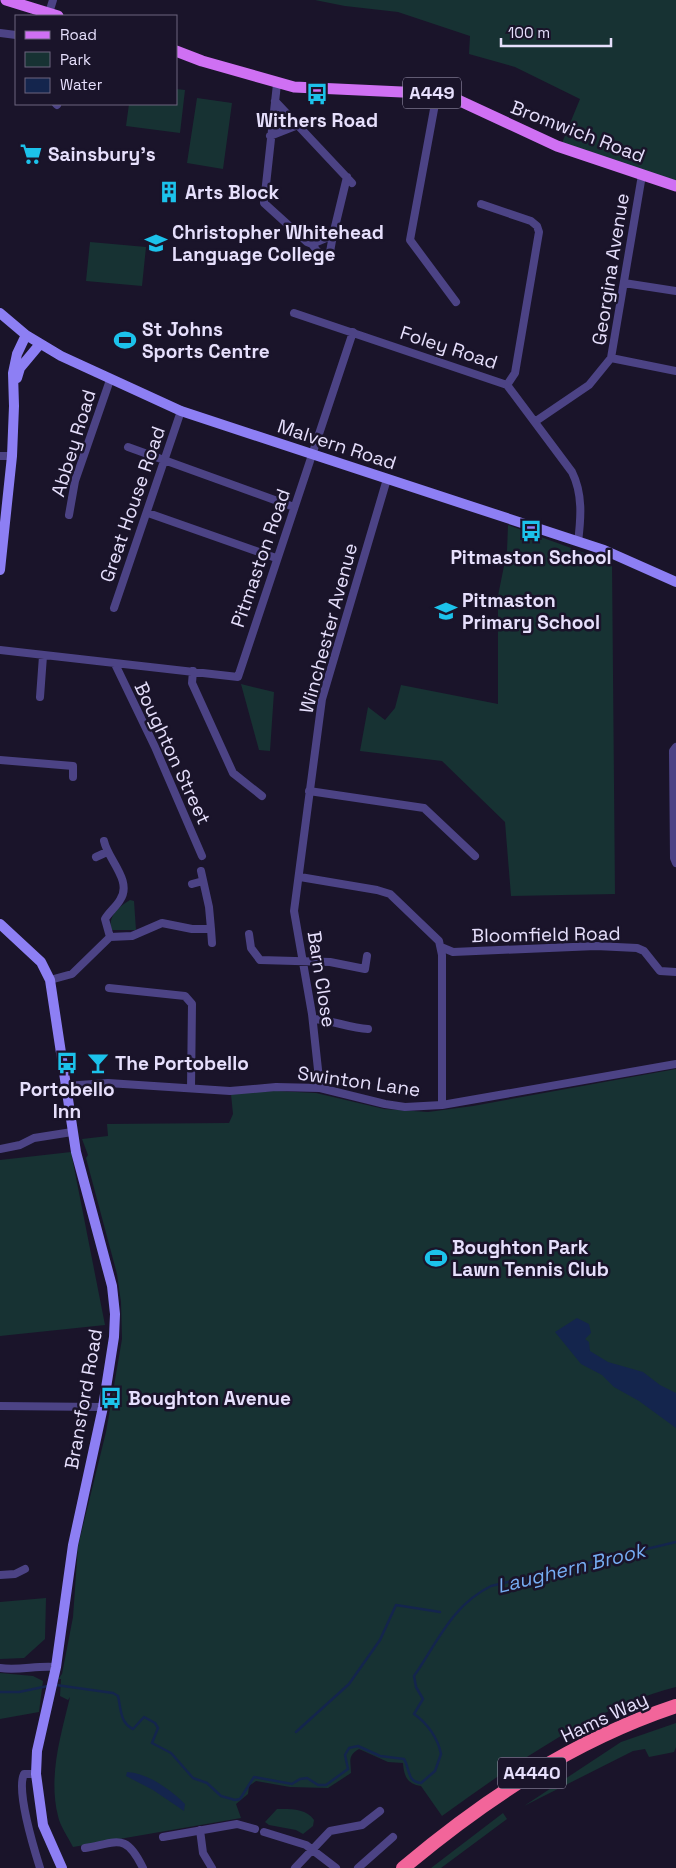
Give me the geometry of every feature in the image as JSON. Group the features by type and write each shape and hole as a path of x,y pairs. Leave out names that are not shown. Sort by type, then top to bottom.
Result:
{"highway":[{"name":"Hams Way","path":"403,1868 451,1827 520,1780 598,1737 676,1706"}],"main road":[{"path":"6,0 52,15"},
{"name":"Bromwich Road","path":"178,52 277,84 325,89 437,93 476,107 557,146 676,186"},
{"name":"Malvern Road","path":"0,313 40,344 110,380 181,411 604,550 676,582"},
{"path":"0,570 12,456 13,373 17,354 26,335"},
{"path":"14,386 20,368 40,344"},
{"name":"Bransford Road","path":"0,924 41,962 50,980 72,1132 112,1286 114,1337 103,1407 73,1545 55,1672 36,1752 36,1774 43,1825 62,1868"}],"street":[{"path":"52,15 53,0"},
{"path":"0,33 15,37"},
{"path":"274,101 350,180 328,254 320,254 312,244 306,242 264,203 270,136 274,101 277,84"},
{"path":"437,93 410,240 456,302"},
{"path":"270,136 298,125"},
{"name":"Georgina Avenue","path":"536,421 589,385 611,358 642,175"},
{"path":"481,204 530,220 537,226 539,232 515,373 507,384"},
{"path":"312,244 333,235"},
{"path":"624,283 676,292"},
{"name":"Foley Road","path":"294,313 507,384 536,421 572,472 578,484 582,515 578,542"},
{"name":"Pitmaston Road","path":"193,671 238,678 276,558 353,332"},
{"path":"611,358 676,371"},
{"name":"Abbey Road","path":"69,515 75,481 110,380"},
{"name":"Great House Road","path":"114,608 148,513 181,411"},
{"path":"128,448 294,506"},
{"path":"0,456 12,456"},
{"name":"Winchester Avenue","path":"300,877 322,699 387,479"},
{"path":"148,513 276,558"},
{"path":"0,650 114,664 193,671 192,683 233,773 262,796"},
{"path":"40,697 43,656"},
{"name":"Boughton Street","path":"114,664 155,748 202,856"},
{"path":"676,747 673,751 674,858 676,863"},
{"path":"0,760 73,766 73,777"},
{"path":"309,792 424,808 475,856"},
{"path":"104,841 106,852 124,879 121,900 105,919 110,937"},
{"path":"96,857 106,852"},
{"path":"201,871 209,907 212,943"},
{"path":"300,877 377,890 390,894 434,936 441,946 442,1105"},
{"name":"Barn Close","path":"300,877 294,910 313,1019 320,1088"},
{"path":"192,884 203,882"},
{"path":"50,980 72,974 110,937 132,936 162,923 192,929 210,929"},
{"path":"249,934 251,948 260,960 304,963 330,962 364,968 367,956"},
{"name":"Bloomfield Road","path":"441,946 459,952 596,946 629,948 644,951 660,971 676,972"},
{"path":"109,988 185,996 190,1000 192,1004 191,1088"},
{"path":"313,1019 332,1022 353,1029 368,1029"},
{"name":"Swinton Lane","path":"65,1086 108,1083 230,1091 276,1087 320,1088 405,1107 442,1105 676,1064"},
{"path":"0,1149 20,1145 34,1138 72,1132"},
{"path":"0,1406 103,1407"},
{"path":"0,1575 15,1574 25,1569"},
{"path":"0,1668 12,1670 43,1666 55,1672"},
{"path":"36,1774 24,1774 20,1781 26,1816 40,1868"},
{"path":"296,1868 330,1831 362,1825 380,1811"},
{"path":"162,1837 236,1824 255,1829"},
{"path":"200,1830 203,1853 212,1868"},
{"path":"264,1832 306,1845 336,1868"},
{"path":"358,1868 392,1837"},
{"path":"85,1848 120,1842 129,1844 136,1852 143,1868"}],"green space":[{"path":"315,0 676,0 676,181 562,143 580,99 515,67 469,54 470,36 398,12 345,6"},
{"path":"178,89 185,90 180,133 126,126 129,105 178,105"},
{"path":"197,98 232,103 223,169 187,163"},
{"path":"90,242 146,247 142,286 86,281"},
{"path":"508,525 612,563 615,894 511,896 505,822 442,761 360,751 368,707 385,720 395,708 401,685 498,704 498,596 507,551"},
{"path":"241,684 274,692 270,751 259,750"},
{"path":"130,900 134,901 136,930 111,930 113,916 118,909"},
{"path":"676,1069 676,1687 613,1709 583,1724 496,1777 442,1816 421,1786 407,1779 403,1763 388,1762 359,1749 351,1757 351,1773 328,1788 290,1787 256,1781 249,1786 248,1794 236,1804 241,1818 73,1847 60,1824 55,1801 54,1786 57,1756 70,1697 68,1700 60,1696 61,1679 58,1679 62,1674 73,1617 78,1546 106,1432 122,1339 121,1302 117,1274 86,1158 88,1155 82,1139 108,1136 107,1124 229,1123 233,1114 231,1094 235,1093 276,1091 316,1093 384,1109 428,1112 473,1106"},
{"path":"71,1152 105,1325 0,1336 0,1160"},
{"path":"46,1598 45,1639 24,1658 0,1659 0,1602"},
{"path":"0,1673 33,1676 43,1681 39,1712 0,1719"},
{"path":"676,1723 676,1747 674,1752 649,1757 645,1749 633,1751 524,1806 621,1742"},
{"path":"277,1809 297,1810 307,1813 314,1820 313,1826 303,1834 296,1830 269,1825 265,1822"},
{"path":"503,1813 507,1819 441,1868 431,1868"}],"water":[{"path":"577,1318 589,1324 591,1333 585,1339 589,1342 590,1351 608,1362 643,1372 660,1385 676,1393 676,1428 639,1401 614,1387 602,1375 581,1364 555,1332"},
{"path":"127,1772 143,1775 166,1788 185,1804 184,1811 153,1790 126,1776"}],"waterway":[{"name":"Laughern Brook","path":"56,1685 113,1693 118,1696 123,1719 129,1726 133,1729 144,1717 155,1723 158,1728 152,1743 171,1753 193,1778 207,1783 221,1796 235,1800 240,1799 254,1777 292,1784 300,1779 307,1778 318,1785 326,1785 348,1769 345,1755 349,1748 358,1746 380,1756 404,1759 411,1778 421,1783 435,1771 441,1754 431,1731 414,1714 423,1699 416,1687 414,1676 447,1626 466,1603 491,1586 676,1542"},
{"path":"296,1732 349,1684 380,1640 396,1605 440,1612"},
{"name":"Laughern Brook","path":"0,1692 19,1692 48,1686"}],"place":[{"name":"Withers Road","path":"317,94"},
{"name":"Sainsbury's","path":"31,154"},
{"name":"Arts Block","path":"169,192"},
{"name":"Christopher Whitehead Language College","path":"156,243"},
{"name":"St Johns Sports Centre","path":"125,340"},
{"name":"Pitmaston School","path":"531,531"},
{"name":"Pitmaston Primary School","path":"446,611"},
{"name":"Portobello Inn","path":"67,1063"},
{"name":"The Portobello","path":"98,1063"},
{"name":"Boughton Park Lawn Tennis Club","path":"436,1258"},
{"name":"Boughton Avenue","path":"111,1398"}]}
